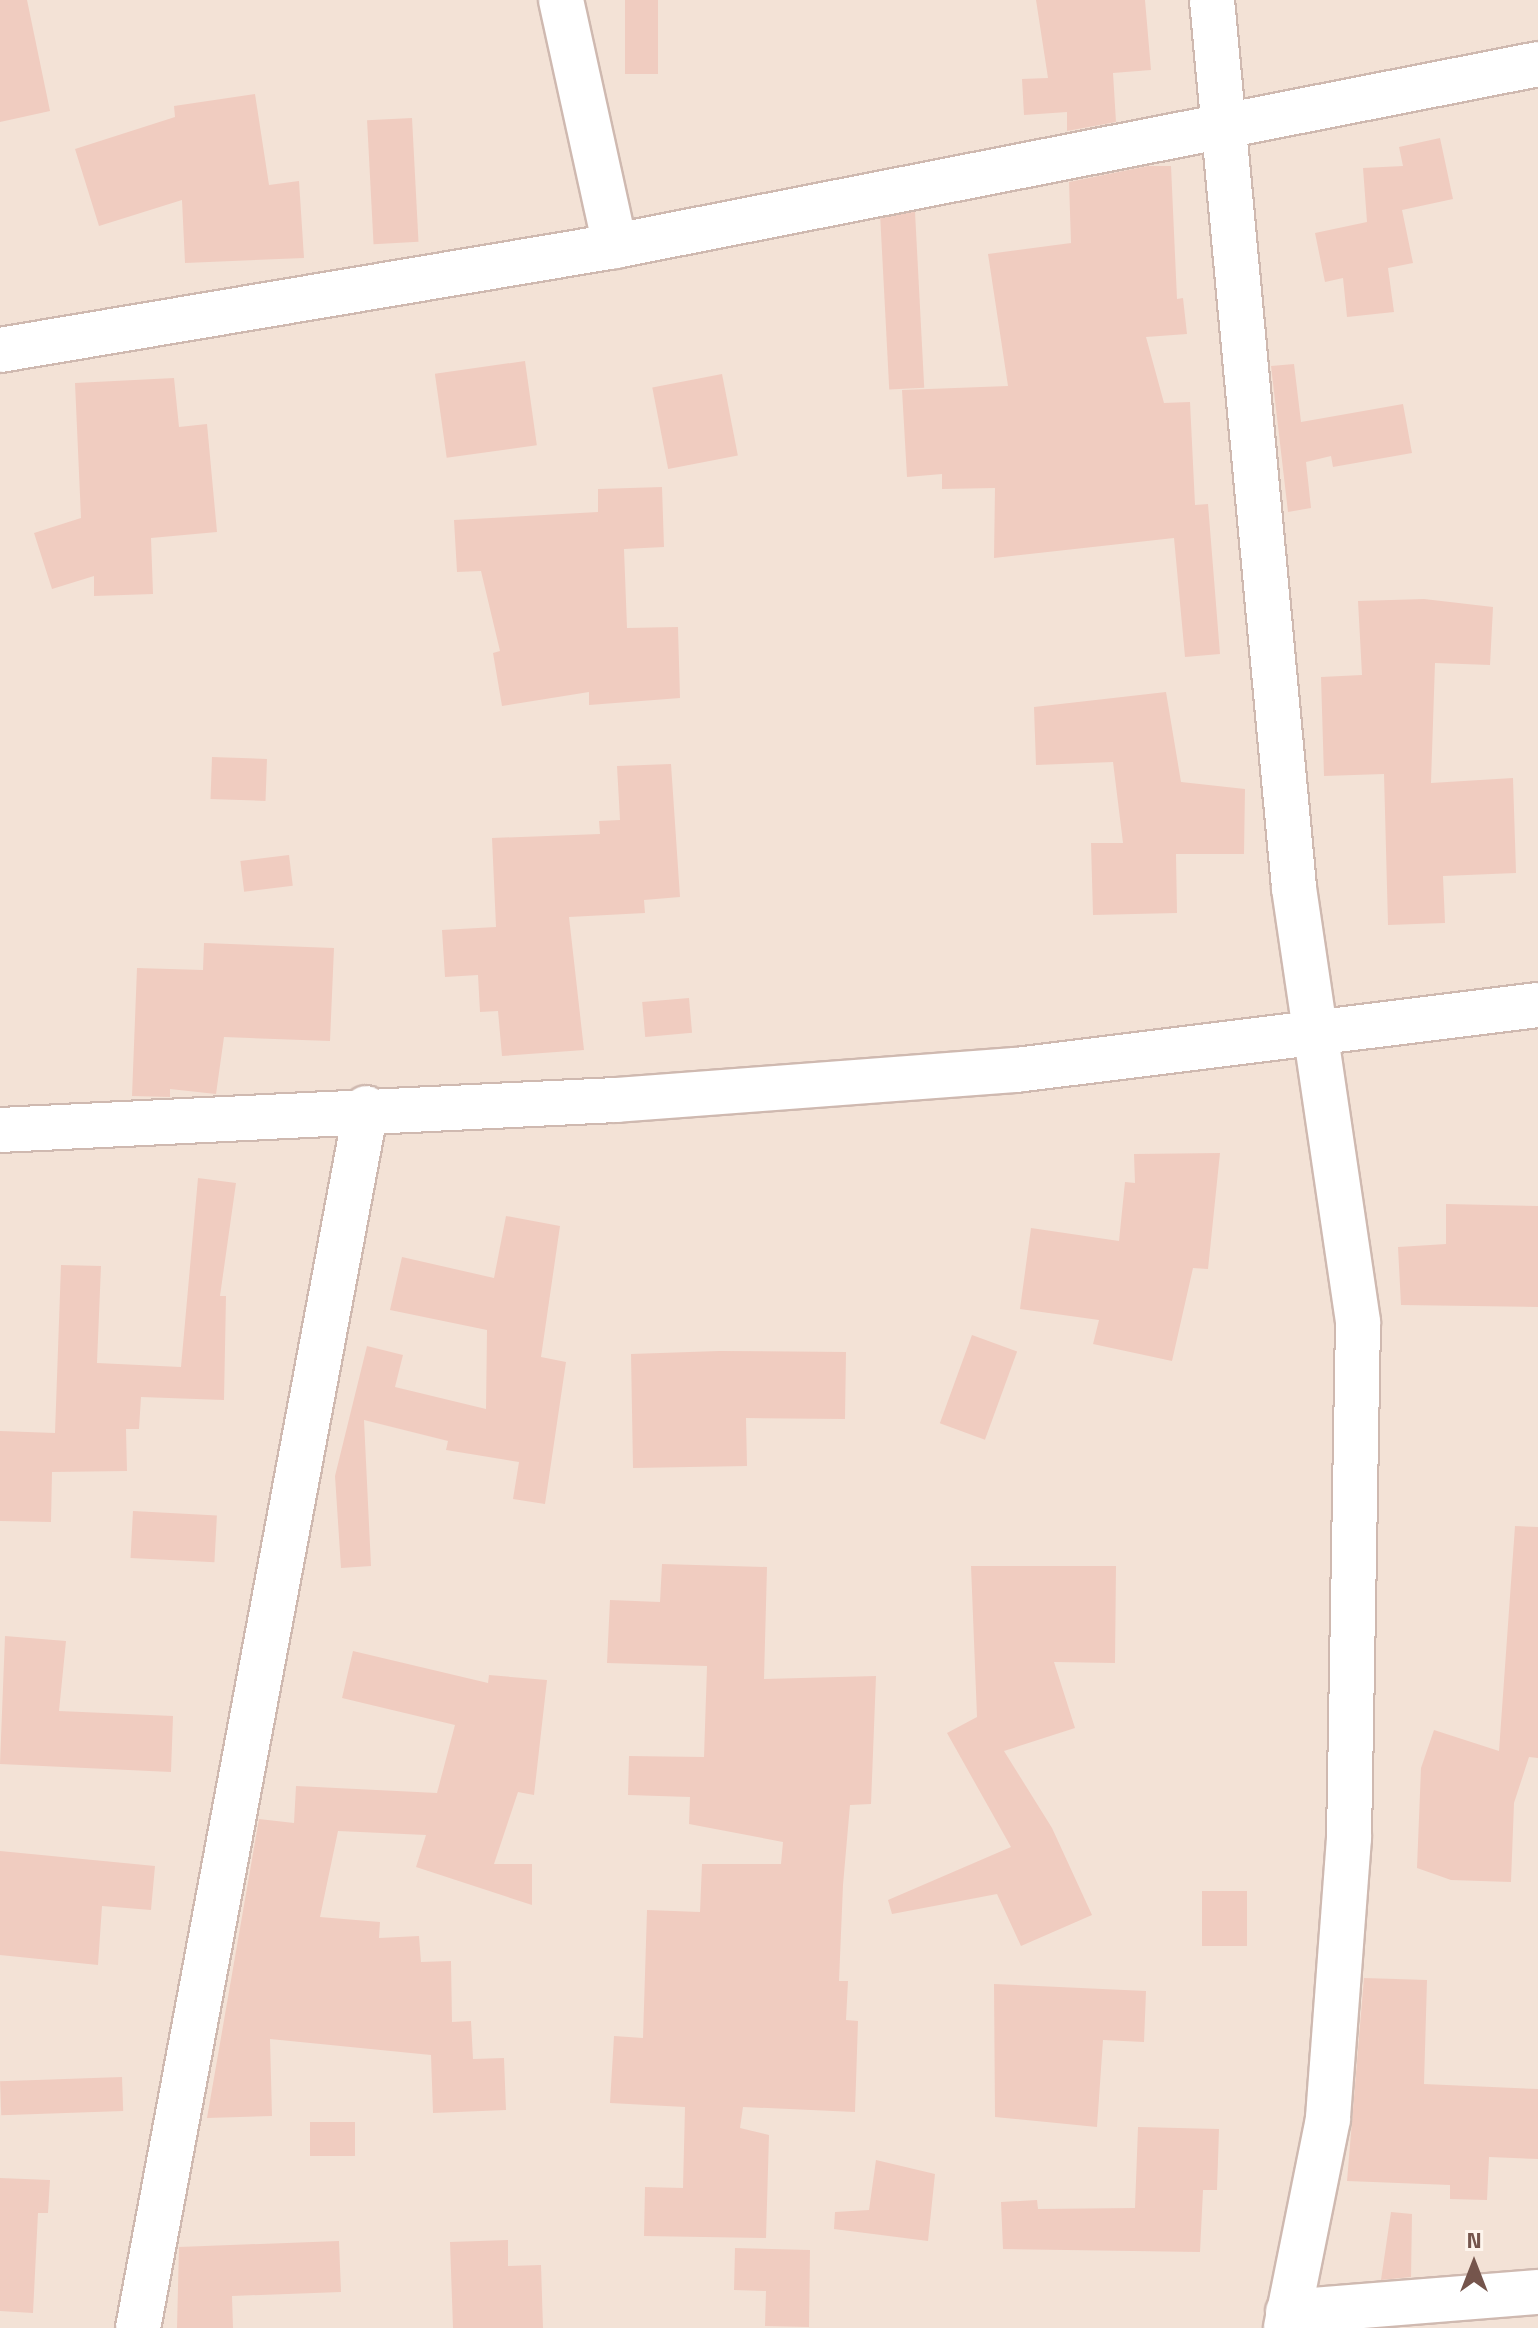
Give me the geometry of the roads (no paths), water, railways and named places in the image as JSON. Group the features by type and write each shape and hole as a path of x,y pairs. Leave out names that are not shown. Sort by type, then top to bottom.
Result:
{"street":[{"path":"561,0 615,246"},
{"path":"1212,0 1227,121 1294,888 1321,1036 1358,1322 1349,1838 1328,2119 1287,2320 1538,2292"},
{"path":"0,350 615,246 1227,121 1538,64"},
{"path":"0,1130 366,1108 616,1100 1001,1071 1321,1036 1538,1005"},
{"path":"138,2328 366,1108"}]}
